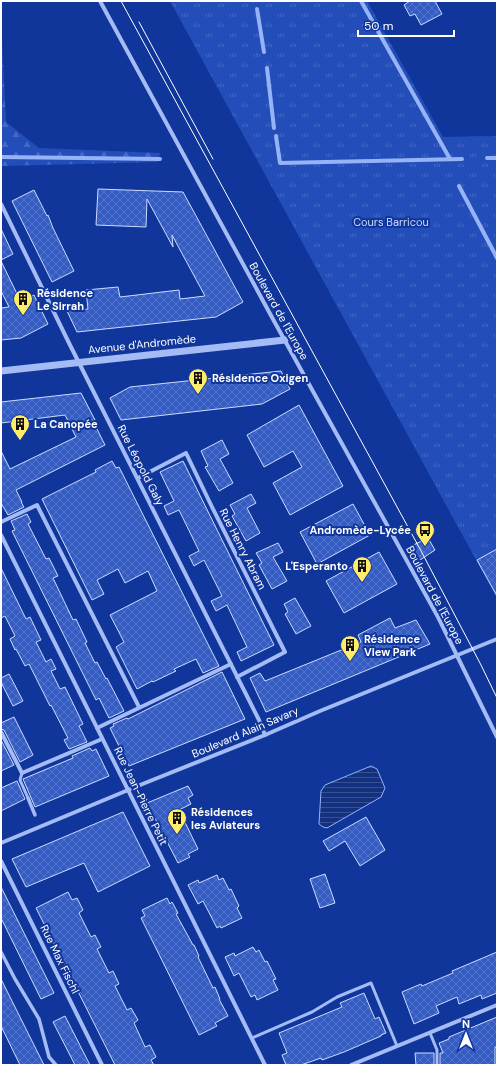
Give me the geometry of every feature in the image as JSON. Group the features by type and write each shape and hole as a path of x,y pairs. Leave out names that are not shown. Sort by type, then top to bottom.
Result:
{"street":[{"name":"Boulevard de l'Europe","path":"100,1 438,617 497,737"},
{"name":"Rue Léopold Galy","path":"1,204 259,720 265,735"},
{"name":"Avenue d'Andromède","path":"1,371 285,340"},
{"name":"Rue Henry Abram","path":"138,478 186,453 285,652 237,677"},
{"path":"1,522 37,505 139,708"},
{"name":"Rue Jean-Pierre Petit","path":"1,535 265,1065"},
{"name":"Boulevard Alain Savary","path":"1,843 497,639"},
{"path":"97,728 231,664"},
{"path":"1,732 22,773 102,738"},
{"path":"28,798 35,815"},
{"name":"Rue Max Fischl","path":"1,862 102,1065"},
{"path":"1,952 39,1019 50,1057 56,1065"},
{"path":"351,1065 497,1005"}],"lane":[{"path":"22,773 20,780 28,798"},
{"path":"252,1038 312,1012 337,998 371,983 397,1046"},
{"path":"430,1033 437,1050 437,1065"}],"green space":[{"name":"Cours Barricou","path":"170,1 367,1 443,137 497,136 497,598"},
{"path":"1,21 6,122 39,148 160,153 158,162 1,166"},
{"path":"497,343 497,387 483,348"}],"shaded area":[{"path":"371,766 377,769 385,788 381,797 327,828 319,824 321,791 325,785"}],"building":[{"path":"410,1 435,1 442,14 421,25 415,14 410,16 404,5"},
{"path":"98,189 183,192 243,302 216,317 77,332 67,311 88,309 86,290 118,287 120,297 179,290 180,299 205,296 172,235 173,247 147,199 146,227 96,225"},
{"path":"34,190 47,216 48,215 74,271 52,282 12,201"},
{"path":"1,229 13,254 1,260"},
{"name":"Résidence Le Sirrah","path":"1,261 21,302 34,295 48,324 21,338 1,340 1,308 9,307 1,291"},
{"name":"Résidence Oxigen","path":"281,371 290,389 262,404 121,420 110,398 130,387"},
{"path":"81,393 95,420 93,421 105,445 16,490 24,507 8,515 1,503 1,451 10,469 76,437 65,415 1,423 1,402"},
{"path":"299,405 343,486 290,515 273,483 302,467 293,451 264,467 247,435"},
{"path":"222,440 229,454 220,459 233,483 219,491 205,467 208,466 201,451"},
{"path":"112,461 116,468 119,467 219,666 203,673 196,659 174,669 176,671 137,689 116,647 124,642 110,615 157,591 148,571 125,583 118,569 97,580 104,594 92,600 42,499 96,472 95,470"},
{"path":"183,461 274,645 241,661 237,652 247,647 227,605 216,611 211,601 222,596 204,560 194,566 189,556 199,551 179,510 168,515 164,506 174,501 160,472"},
{"path":"251,494 256,503 247,508 260,533 246,541 232,516 235,514 230,505"},
{"path":"353,504 370,535 317,564 300,532"},
{"path":"27,514 31,522 28,524 46,559 49,558 58,576 53,578 73,620 76,619 87,642 85,643 95,663 97,662 106,679 107,678 124,711 109,718 99,698 96,700 12,531 15,530 11,521"},
{"path":"428,538 435,550 417,562 409,547"},
{"path":"278,543 283,552 273,557 287,581 272,589 259,565 262,563 256,553"},
{"path":"497,549 497,596 477,560"},
{"name":"L'Esperanto","path":"379,552 397,584 344,613 326,581"},
{"path":"1,568 26,619 30,617 41,640 36,642 46,662 51,659 56,669 51,671 60,689 65,687 83,724 79,726 87,742 69,749 64,740 68,738 29,664 25,666 16,649 15,650 10,639 15,636 5,616 1,618"},
{"path":"295,598 311,626 296,634 285,614 288,612 284,604"},
{"name":"Résidence View Park","path":"390,618 395,628 416,620 430,644 266,712 250,678 260,673 265,681 361,642 358,635"},
{"path":"222,672 245,719 129,766 110,728 114,726 113,724 127,718 128,719"},
{"path":"9,674 23,701 13,706 1,682 1,678"},
{"path":"14,717 33,755 20,762 4,730 1,729 1,723"},
{"path":"1,740 14,765 1,771"},
{"path":"90,748 92,751 96,749 109,776 35,807 23,779 73,758 72,756"},
{"path":"17,781 25,799 1,811 1,788"},
{"name":"Résidences les Aviateurs","path":"188,786 193,795 188,798 191,804 179,810 198,849 188,854 190,857 178,863 147,803"},
{"path":"123,812 150,866 98,892 84,863 26,887 12,859"},
{"path":"366,817 385,850 360,866 345,841 329,851 323,841"},
{"path":"325,874 335,903 320,908 310,879"},
{"path":"217,875 219,880 223,878 229,890 231,889 239,906 237,908 242,918 221,928 220,926 217,928 203,901 198,904 188,885 198,880 199,883"},
{"path":"1,887 54,993 41,999 1,918"},
{"path":"68,892 72,900 77,898 83,910 79,913 91,937 95,935 101,947 97,949 109,973 113,971 119,984 115,986 127,1010 131,1008 138,1020 134,1023 145,1047 150,1045 156,1057 151,1060 154,1065 115,1065 36,908"},
{"path":"167,898 170,904 172,902 178,913 176,914 194,945 199,956 198,957 213,988 215,987 219,999 228,1016 215,1023 217,1026 199,1035 141,918 145,916 142,910"},
{"path":"253,947 256,952 259,950 265,962 267,961 276,979 273,980 278,990 257,1000 255,995 251,997 239,973 234,976 225,957 234,953 235,956"},
{"path":"497,952 497,993 482,999 481,995 459,1004 457,997 436,1006 439,1013 414,1024 402,992 421,984 422,986 453,973 452,971"},
{"path":"1,979 44,1065 20,1065 1,1026"},
{"path":"364,993 375,1019 379,1017 386,1033 322,1060 321,1058 301,1065 286,1065 282,1055 287,1053 279,1033 342,1007 340,1003"},
{"path":"65,1016 90,1065 75,1065 53,1022"},
{"path":"497,1017 497,1047 495,1047 495,1065 440,1065 440,1053 443,1053 439,1043 449,1039 449,1037"},
{"path":"415,1053 434,1053 434,1065 416,1065"}],"waterway":[{"path":"361,1 450,159"},
{"path":"257,9 264,52"},
{"path":"267,68 274,128"},
{"path":"276,136 280,163 462,159"},
{"path":"1,157 160,159"},
{"path":"487,158 497,158"},
{"path":"459,186 497,258"}],"tram line":[{"path":"121,1 420,549 497,698"},
{"path":"139,22 213,159"}],"place":[{"name":"Résidence Le Sirrah","path":"23,316"},
{"name":"Résidence Oxigen","path":"198,395"},
{"name":"La Canopée","path":"20,441"},
{"name":"Andromède-Lycée","path":"425,547"},
{"name":"L'Esperanto","path":"362,583"},
{"name":"Résidence View Park","path":"350,662"},
{"name":"Résidences les Aviateurs","path":"177,835"}]}
